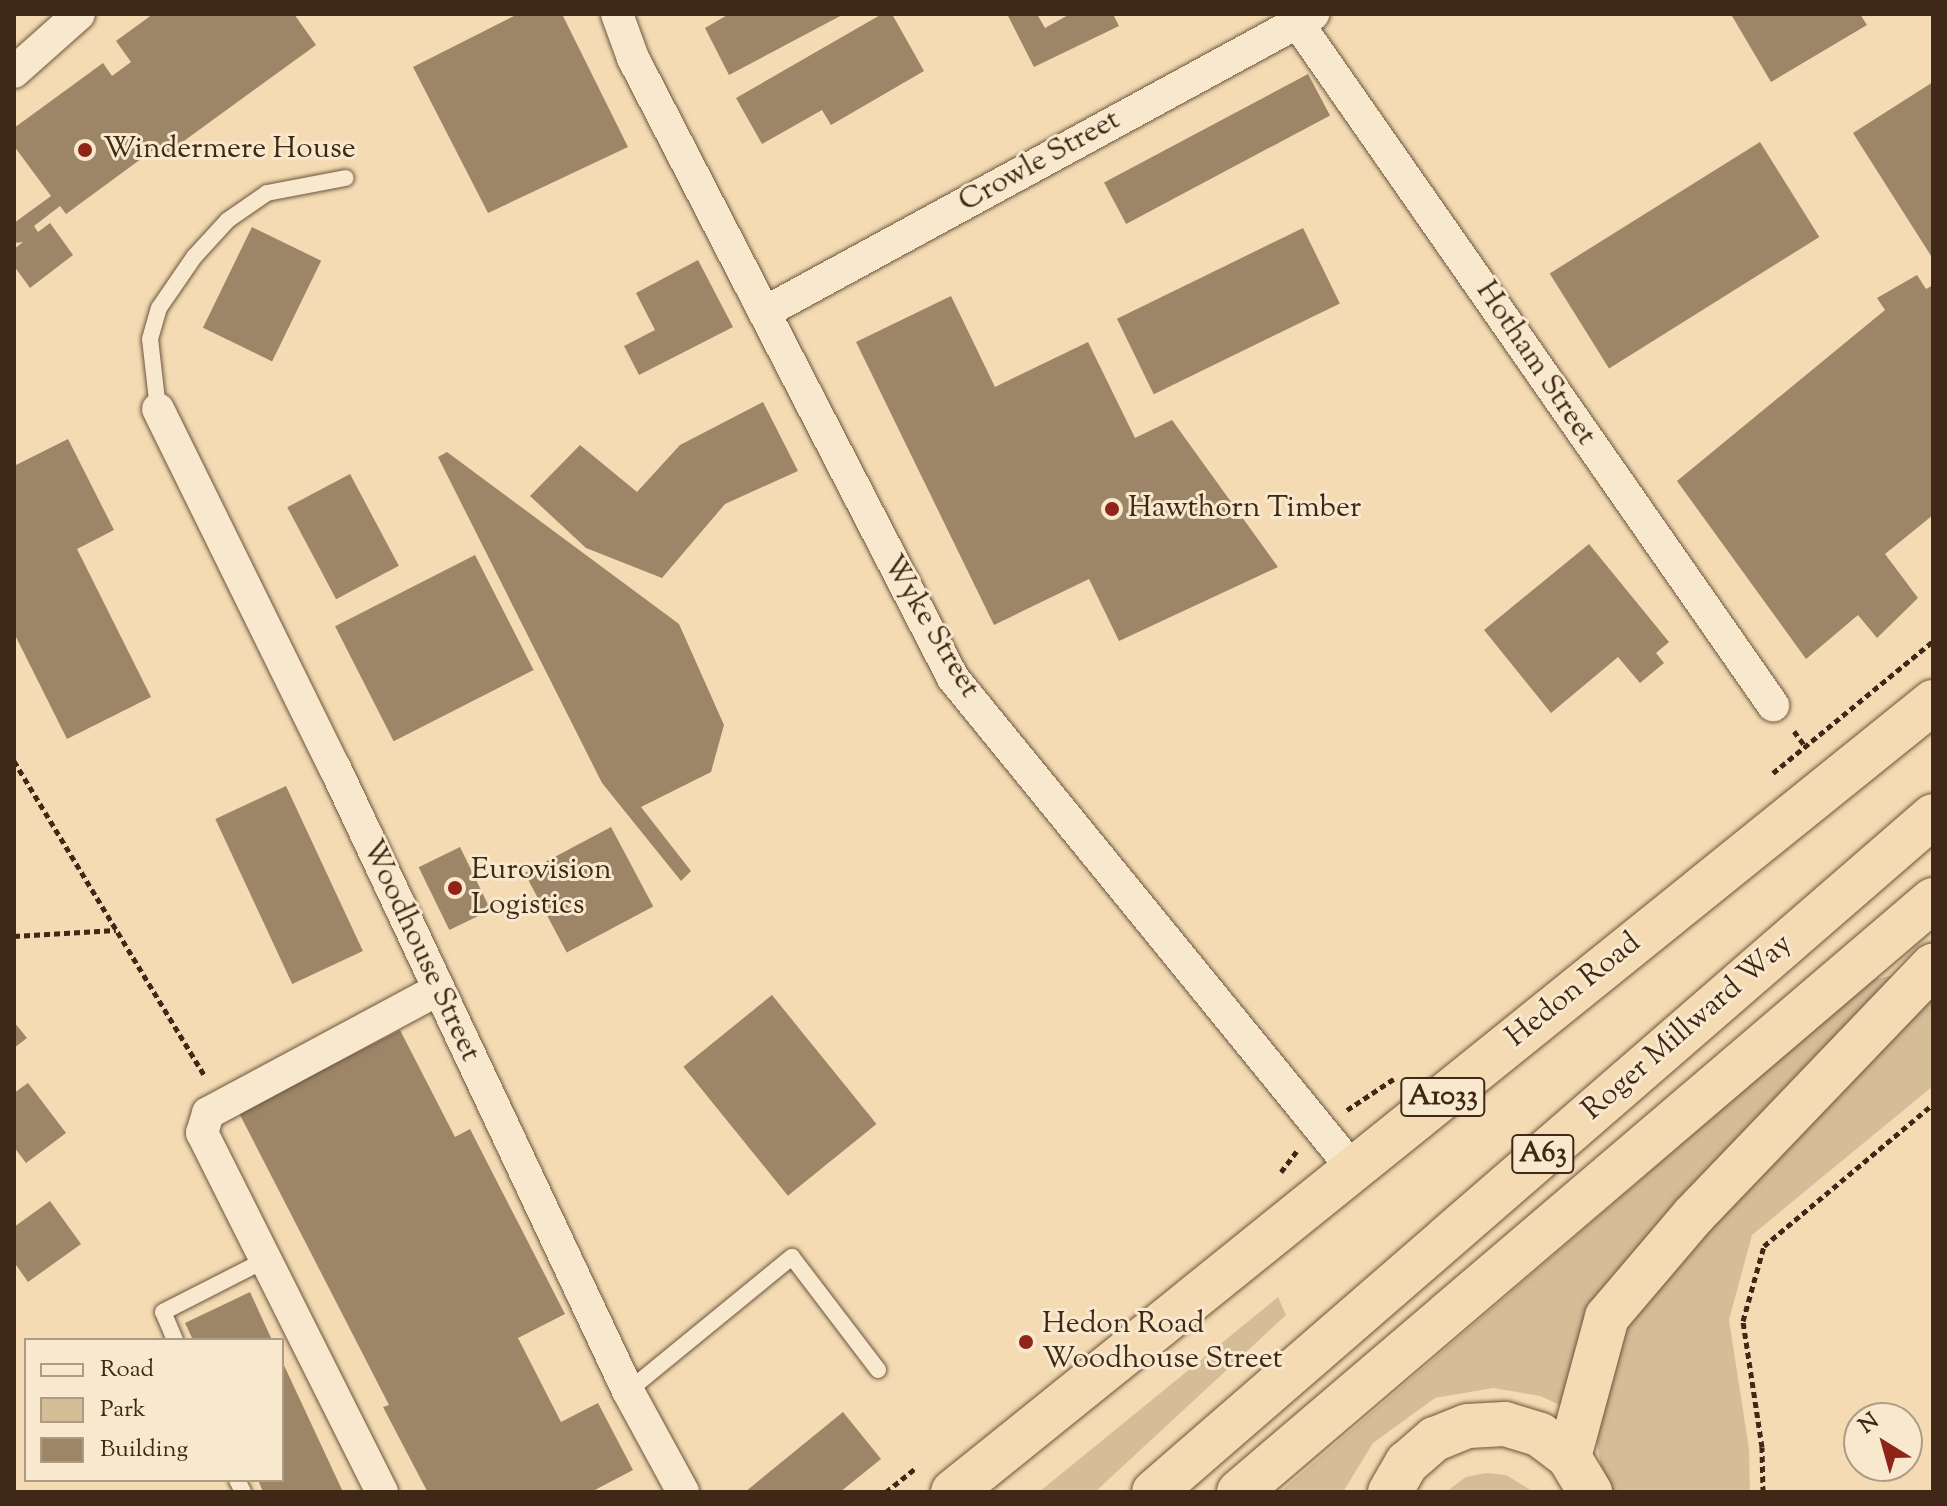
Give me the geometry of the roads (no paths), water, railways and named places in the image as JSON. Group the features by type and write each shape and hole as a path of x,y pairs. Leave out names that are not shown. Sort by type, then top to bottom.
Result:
{"highway":[{"name":"Hedon Road","path":"953,1492 1933,702"},
{"name":"Roger Millward Way","path":"1154,1492 1933,816"},
{"name":"Roger Millward Way","path":"1239,1492 1933,900"},
{"path":"1580,1474 1607,1317 1693,1216 1933,966"},
{"path":"1390,1492 1416,1455 1435,1439 1468,1426 1517,1428 1540,1435 1580,1474"}],"street":[{"path":"14,72 79,14"},
{"name":"Wyke Street","path":"617,14 633,58 767,311 863,513 953,678 1353,1169"},
{"name":"Crowle Street","path":"767,311 1305,18"},
{"name":"Hotham Street","path":"1305,18 1773,705"},
{"name":"Woodhouse Street","path":"158,409 335,768 628,1391 683,1492"},
{"path":"382,1492 202,1133 208,1113 437,990"}],"lane":[{"path":"158,409 150,339 159,308 194,257 228,220 267,193 346,178"},
{"path":"628,1391 792,1257 878,1370"},
{"path":"174,1338 163,1312 267,1259"}],"place":[{"name":"Windermere House","path":"85,150"},
{"name":"Hawthorn Timber","path":"1112,509"},
{"name":"Eurovision Logistics","path":"455,888"},
{"name":"Hedon Road Woodhouse Street","path":"1026,1342"}]}
